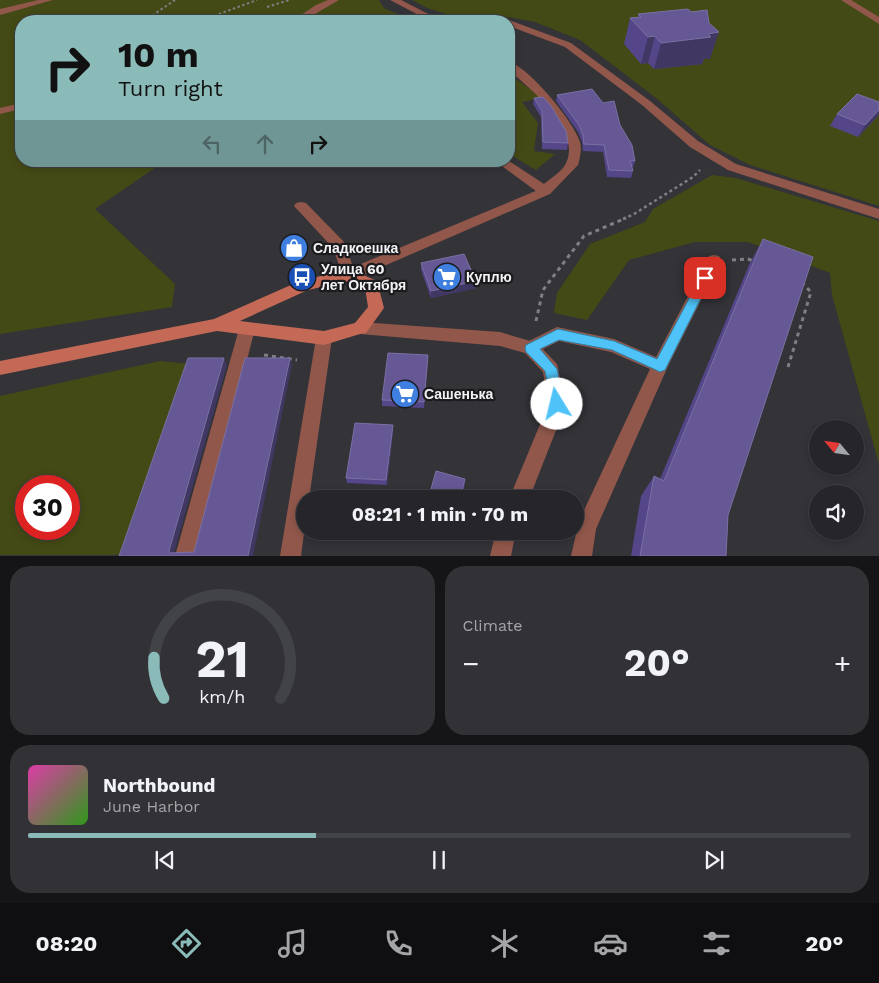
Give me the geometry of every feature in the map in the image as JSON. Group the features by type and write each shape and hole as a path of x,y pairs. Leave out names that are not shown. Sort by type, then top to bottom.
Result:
{"street":[{"path":"0,12 49,0"},
{"path":"306,15 335,0"},
{"path":"394,0 425,15"},
{"path":"845,0 879,21"},
{"path":"515,25 568,45 646,103 694,144 732,167 879,214"},
{"path":"0,368 217,325 305,285 349,275 545,191 572,165 574,143 563,121 544,94 515,70"},
{"path":"0,111 15,107"},
{"path":"509,167 545,191"},
{"path":"301,206 339,246 349,275 372,285 376,308 360,328"},
{"path":"581,556 586,528 660,366 714,260"},
{"path":"217,325 324,338 360,328 500,339 531,348 551,369 557,404 523,490"},
{"path":"185,556 247,329"},
{"path":"531,348 558,334 614,346 660,366"},
{"path":"290,556 324,338"},
{"path":"500,556 503,540"}],"path":[{"path":"153,15 175,0"},
{"path":"216,15 257,0"},
{"path":"267,7 289,0"},
{"path":"531,348 543,290 584,236 634,214 693,178 713,157"},
{"path":"714,260 748,259 756,262"},
{"path":"788,367 811,292 797,278"}],"green space":[{"path":"0,0 379,0 384,8 400,15 15,15 15,167 156,167 95,209 175,284 172,307 0,334"},
{"path":"412,0 879,0 879,206 750,165 710,145 656,98 580,40 535,22 515,18 515,15 449,15 427,8"},
{"path":"515,78 543,98 522,102 538,123 534,151 555,154 536,170 515,158"},
{"path":"712,175 736,178 879,221 879,464 832,295 830,273 748,242 695,242 629,260 587,320 554,313 557,293 590,244 645,222 653,209"},
{"path":"160,361 191,364 126,555 0,555 0,396"}],"building":[{"path":"688,9 691,12 707,10 709,23 719,32 708,34 711,37 661,43 655,36 648,37 630,18 641,17 638,14"},
{"path":"592,89 603,103 614,101 620,125 632,145 635,161 630,160 633,171 609,170 604,145 584,144 579,125 557,95"},
{"path":"857,94 879,102 879,110 865,125 837,114"},
{"path":"543,97 551,106 566,131 568,143 543,142 542,111 534,98"},
{"path":"763,239 813,257 728,515 726,556 640,556 654,476 664,481"},
{"name":"Куплю","path":"464,254 476,281 431,291 421,263"},
{"name":"Сашенька","path":"388,353 428,355 424,402 382,400"},
{"path":"188,358 224,358 170,553 194,552 245,358 290,358 248,556 119,556"},
{"path":"355,423 393,425 386,480 346,478"},
{"path":"436,471 465,479 462,490 431,490"}],"place":[{"name":"Сладкоешка","path":"294,248"},
{"name":"Улица 60 лет Октября","path":"302,277"},
{"name":"Куплю","path":"447,277"},
{"name":"Сашенька","path":"405,394"}],"route":[{"path":"557,404 551,369 531,348 558,334 614,346 660,366 705,278"}]}
